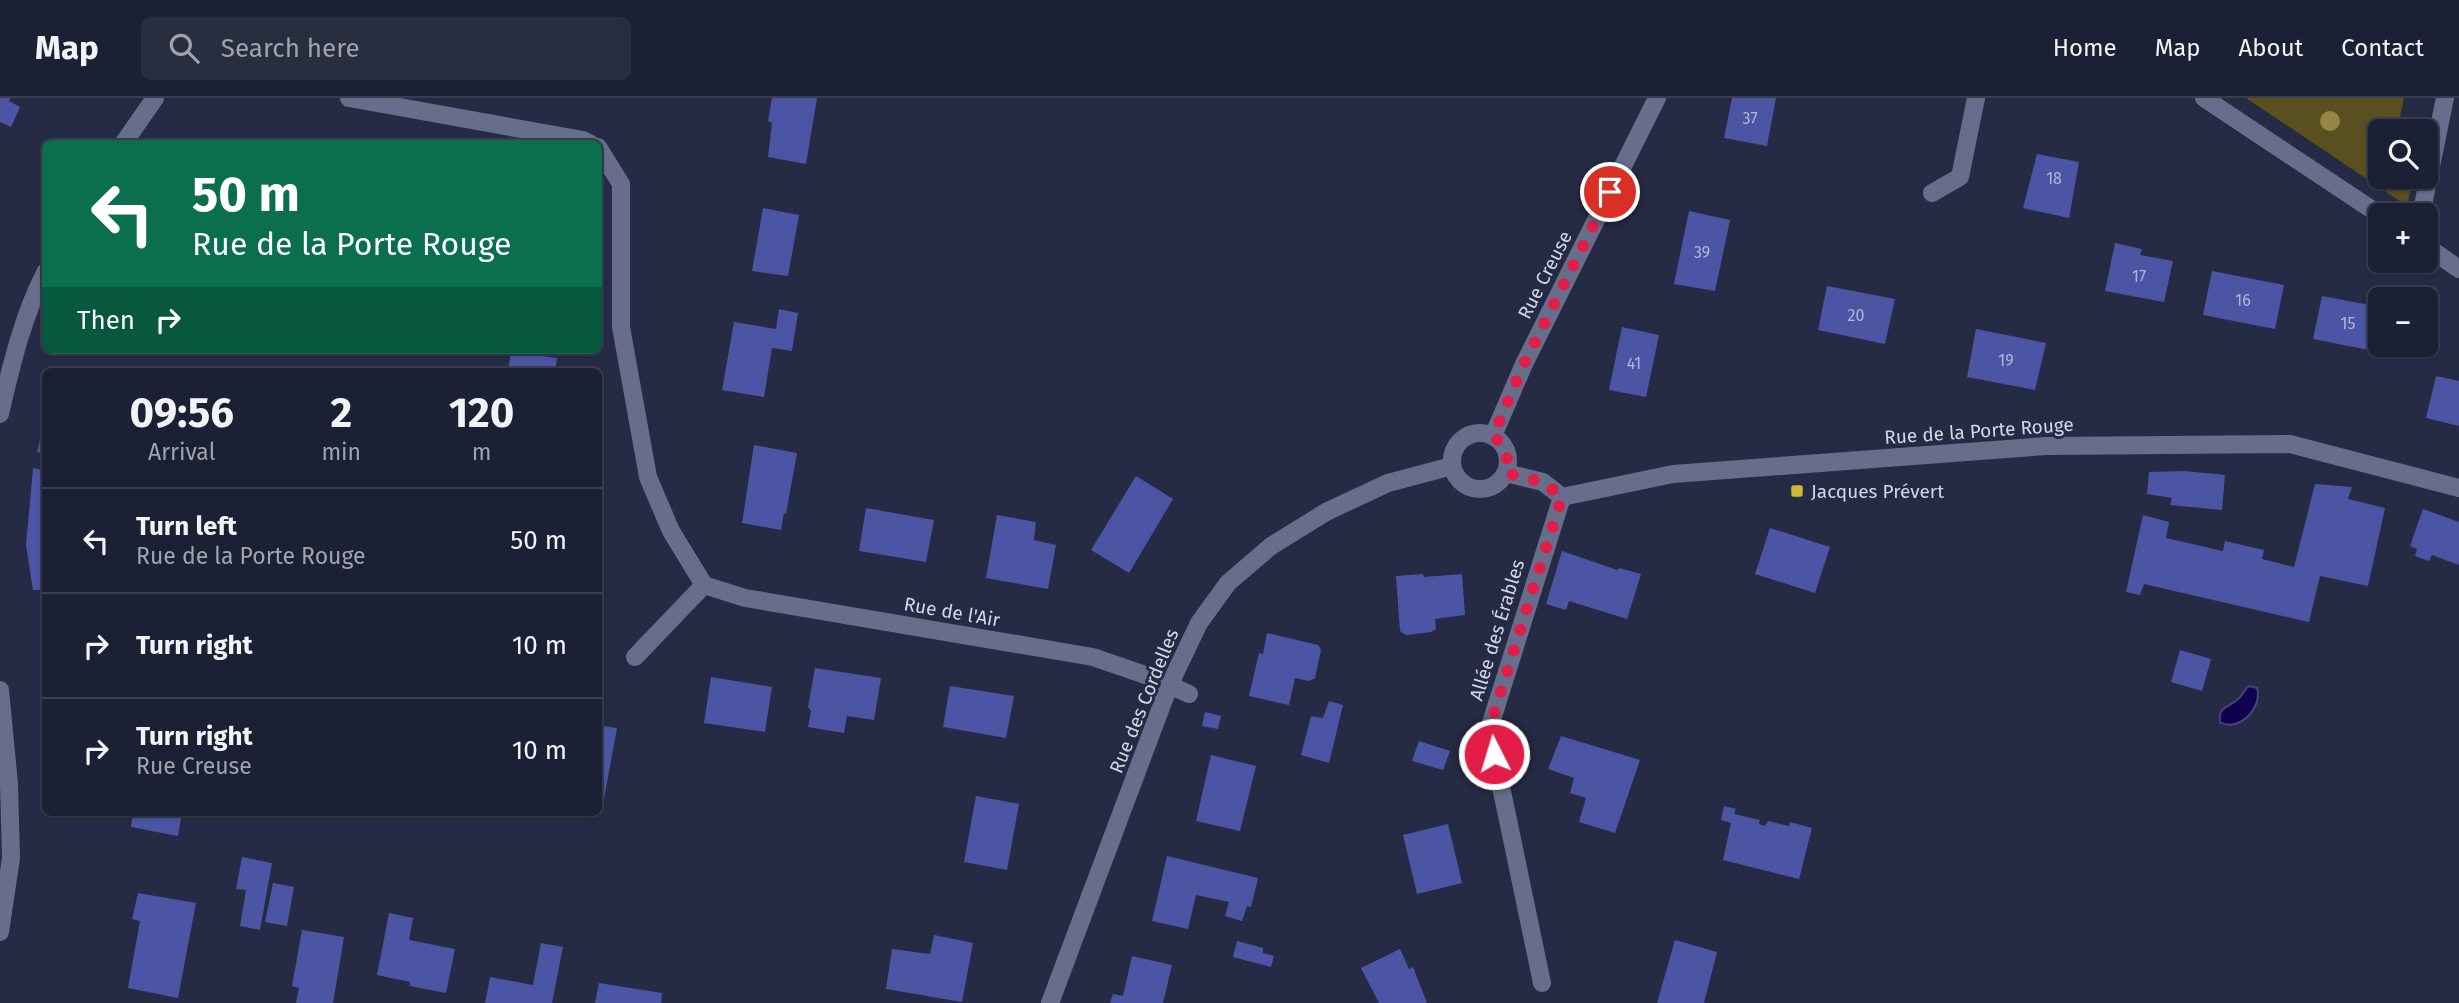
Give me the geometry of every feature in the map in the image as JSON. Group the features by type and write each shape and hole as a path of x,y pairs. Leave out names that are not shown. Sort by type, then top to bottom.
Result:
{"street":[{"path":"126,140 155,98"},
{"path":"349,98 583,140"},
{"name":"Rue Creuse","path":"1493,436 1524,364 1657,98"},
{"path":"1933,192 1960,177 1976,98"},
{"path":"2204,98 2368,207"},
{"path":"2423,203 2445,98"},
{"path":"602,153 621,184 621,327 648,477 671,531 704,585 635,657"},
{"path":"2438,254 2459,269"},
{"path":"0,414 11,367 36,289 42,278"},
{"path":"1475,433 1493,436 1500,441 1508,456 1506,473 1494,485 1476,489 1461,482 1452,466 1454,449 1459,441 1475,433"},
{"name":"Rue de la Porte Rouge","path":"1562,497 1673,474 2073,446 2290,444 2459,488"},
{"name":"Rue des Cordelles","path":"1050,1003 1169,685 1199,623 1228,583 1271,546 1325,512 1388,483 1452,466"},
{"path":"1506,473 1543,482 1562,497"},
{"name":"Allée des Érables","path":"1542,983 1489,729 1562,497"},
{"name":"Rue de l'Air","path":"704,585 745,598 1093,657 1189,694"},
{"path":"0,690 9,785 11,858 0,932"}],"shaded area":[{"path":"2246,98 2404,98 2400,119 2368,119 2368,180"},
{"path":"2382,189 2411,189 2408,203 2403,203"},
{"path":"2249,686 2257,688 2258,695 2253,710 2235,724 2220,722 2222,710 2239,698"}],"building":[{"path":"0,98 10,98 9,101 20,107 11,127 0,122"},
{"path":"772,98 817,98 806,164 768,157 772,123 768,121"},
{"path":"1732,98 1776,98 1767,146 1724,138"},
{"path":"2037,154 2079,162 2069,218 2023,208"},
{"path":"763,208 799,215 788,276 752,271"},
{"path":"1689,211 1730,220 1715,291 1674,284"},
{"path":"2115,243 2142,249 2140,255 2173,261 2164,302 2105,291"},
{"path":"2212,271 2284,285 2275,329 2203,315"},
{"path":"1827,286 1895,299 1885,344 1818,330"},
{"path":"2322,296 2368,305 2368,350 2313,339"},
{"path":"779,309 798,313 792,351 772,348 764,397 722,390 734,322 776,329"},
{"path":"1622,327 1659,335 1646,397 1609,390"},
{"path":"1976,329 2046,343 2035,390 1967,377"},
{"path":"511,354 557,358 555,368 508,368"},
{"path":"2436,376 2459,381 2459,426 2426,418"},
{"path":"42,432 42,453 37,452"},
{"path":"754,445 797,453 781,530 742,523"},
{"path":"33,468 42,470 42,590 33,590 26,545"},
{"path":"2185,471 2225,475 2222,510 2170,505 2172,498 2147,494 2149,472"},
{"path":"1136,476 1173,499 1129,573 1091,550"},
{"path":"2315,484 2352,487 2348,499 2385,508 2368,586 2320,576 2309,622 2144,584 2140,595 2126,592 2143,515 2169,522 2166,538 2223,551 2225,541 2264,550 2262,559 2294,567"},
{"path":"866,508 934,520 926,562 859,551"},
{"path":"2423,509 2459,522 2459,565 2432,555 2429,561 2415,556 2417,549 2410,546"},
{"path":"997,515 1036,522 1034,540 1056,545 1048,589 986,578"},
{"path":"1770,528 1830,547 1815,593 1755,574"},
{"path":"1562,551 1617,570 1619,568 1641,574 1627,619 1569,601 1566,610 1546,604"},
{"path":"1423,574 1424,577 1462,574 1465,615 1435,619 1436,629 1431,632 1406,635 1400,631 1396,576"},
{"path":"1267,633 1318,645 1321,650 1315,678 1309,681 1295,678 1289,705 1249,696 1259,653 1263,654"},
{"path":"2180,650 2211,659 2202,691 2171,682"},
{"path":"815,668 881,678 874,720 847,716 844,733 808,727 811,711 808,707"},
{"path":"711,677 772,687 765,732 704,723"},
{"path":"950,686 1014,696 1006,738 943,727"},
{"path":"1329,701 1343,705 1329,763 1301,755 1311,716 1323,718"},
{"path":"1205,712 1221,716 1218,729 1202,726"},
{"path":"602,726 617,728 602,799"},
{"path":"1561,736 1640,760 1615,833 1579,822 1586,798 1570,793 1574,778 1548,769"},
{"path":"1419,741 1450,751 1443,770 1412,761"},
{"path":"1211,755 1256,766 1240,831 1196,821"},
{"path":"976,796 1019,804 1007,870 964,862"},
{"path":"1724,806 1736,809 1734,814 1760,820 1759,824 1765,826 1768,821 1789,826 1790,822 1812,828 1799,879 1723,860 1731,823 1721,820"},
{"path":"132,816 181,816 178,836 131,827"},
{"path":"1448,824 1462,883 1417,894 1403,835"},
{"path":"1167,856 1258,878 1251,907 1247,906 1242,921 1225,916 1229,902 1196,895 1188,929 1152,921"},
{"path":"242,857 272,863 260,930 240,926 246,890 236,889"},
{"path":"273,883 294,887 287,926 265,922"},
{"path":"138,893 196,903 178,998 128,988 140,921 132,919"},
{"path":"389,913 413,918 409,940 455,949 446,993 410,986 410,982 377,975"},
{"path":"302,930 344,937 333,1003 296,1003 299,988 292,986"},
{"path":"934,935 973,943 962,1002 886,989 892,949 930,954"},
{"path":"1675,940 1717,952 1704,1003 1657,1003"},
{"path":"1237,941 1263,948 1263,953 1274,956 1271,967 1233,957"},
{"path":"541,943 563,947 552,1003 485,1003 490,977 533,985"},
{"path":"1400,949 1409,969 1413,967 1427,1003 1379,1003 1361,968"},
{"path":"1132,956 1172,965 1163,1003 1110,1003 1113,994 1123,996"},
{"path":"599,983 662,993 661,1003 595,1003"}],"place":[{"name":"Jacques Prévert","path":"1797,491"}],"route":[{"path":"1494,754 1489,729 1562,497 1543,482 1506,473 1508,456 1500,441 1493,436 1524,364 1610,192"}]}
